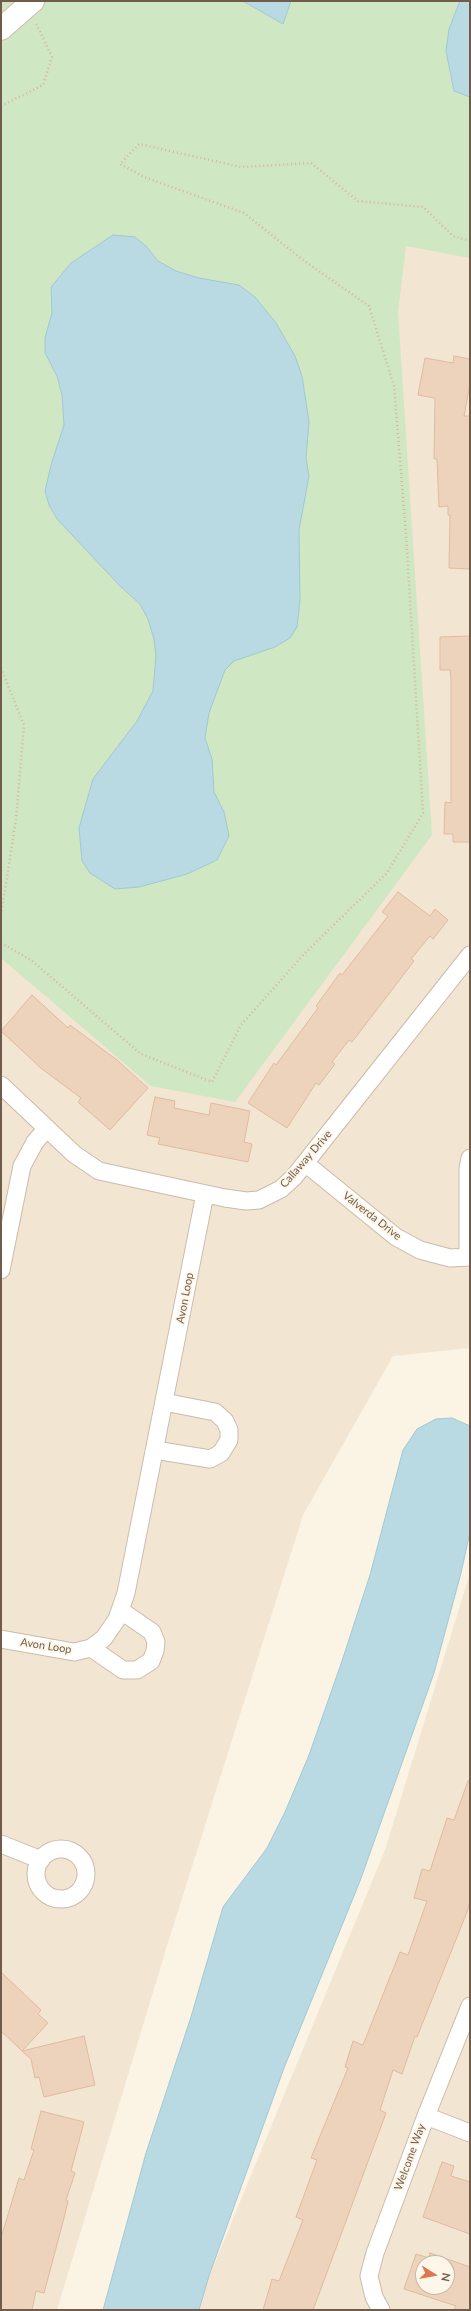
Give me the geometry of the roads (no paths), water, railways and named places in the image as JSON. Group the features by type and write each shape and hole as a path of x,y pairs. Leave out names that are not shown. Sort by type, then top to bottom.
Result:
{"street":[{"path":"1,29 30,3"},
{"name":"Callaway Drive","path":"1,1085 87,1164 99,1171 205,1194 246,1201 259,1200 281,1190 305,1163 470,955"},
{"path":"1,1270 22,1166 35,1142 47,1128"},
{"path":"469,1257 468,1169 470,1158"},
{"name":"Valverda Drive","path":"305,1163 396,1237 420,1250 450,1258 469,1257"},
{"name":"Avon Loop","path":"1,1639 74,1652 91,1648 104,1638 117,1619 126,1592 205,1194"},
{"path":"154,1450 210,1459 221,1453 229,1440 229,1430 225,1421 215,1412 164,1402"},
{"path":"91,1648 123,1670 137,1670 151,1661 155,1651 156,1642 152,1632 120,1610"},
{"path":"1,1844 41,1860"},
{"name":"Welcome Way","path":"381,2310 374,2297 369,2276 373,2259 426,2116 470,2006"},
{"path":"426,2116 470,2133"}],"water":[{"path":"243,1 291,1 283,24"},
{"path":"460,1 470,1 470,97 454,91 446,51 449,29"},
{"path":"113,235 135,237 146,246 158,261 176,271 199,278 239,285 255,297 276,323 295,356 302,376 309,422 306,458 309,476 299,530 300,600 297,627 290,638 275,647 234,661 225,670 209,713 205,738 212,759 214,792 224,812 229,836 217,860 187,874 139,887 115,889 90,873 82,861 79,828 93,779 137,721 153,691 156,656 154,639 148,619 140,604 120,586 57,519 49,505 45,491 51,465 64,425 62,395 57,376 45,353 45,338 52,313 51,287 71,263"},
{"path":"452,1418 470,1426 470,1532 461,1573 434,1673 360,1881 284,2068 209,2276 199,2310 103,2310 146,2153 191,2017 223,1907 267,1848 285,1812 309,1755 370,1575 403,1450 417,1429 436,1419"}]}
